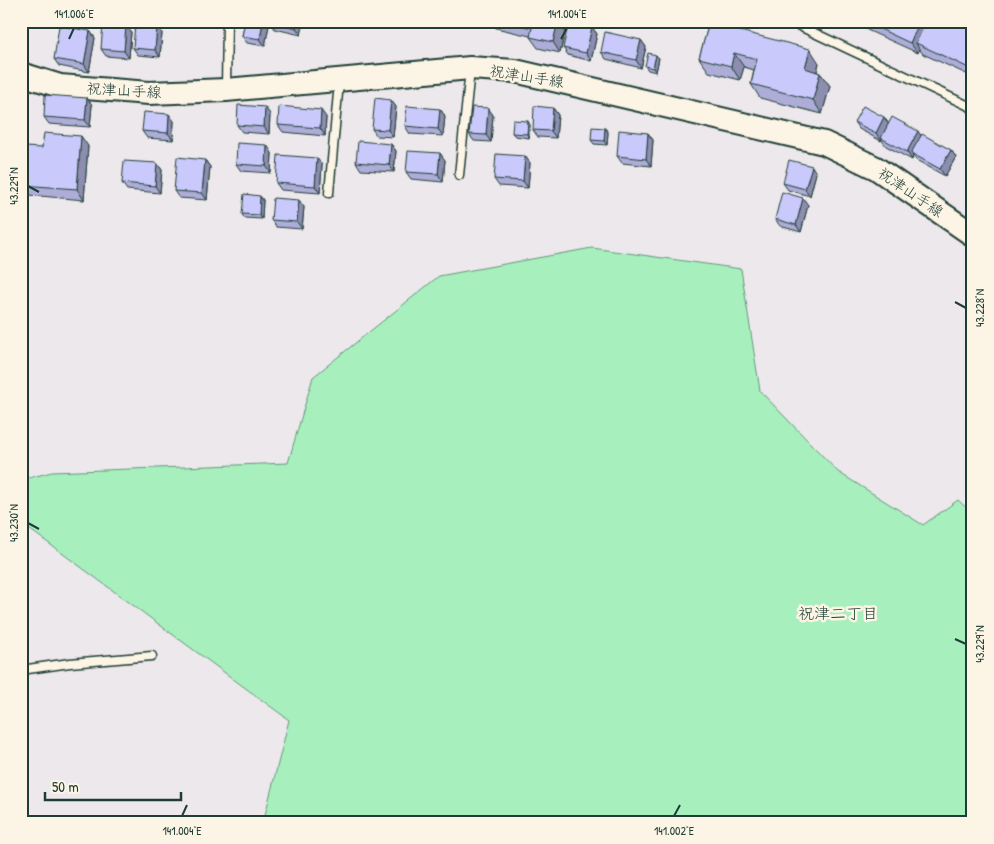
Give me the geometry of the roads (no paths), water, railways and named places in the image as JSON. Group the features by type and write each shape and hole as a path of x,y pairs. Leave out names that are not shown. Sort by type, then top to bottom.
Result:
{"street":[{"name":"祝津山手線","path":"21,74 60,86 149,93 226,90 470,68 516,71 824,143 876,168 973,235"}],"lane":[{"path":"226,90 227,21"},
{"path":"789,21 971,107 973,110"},
{"path":"459,175 470,68"},
{"path":"329,193 339,80"},
{"path":"21,670 70,663 152,656"}],"district":[{"name":"祝津二丁目","path":"838,613"}]}
